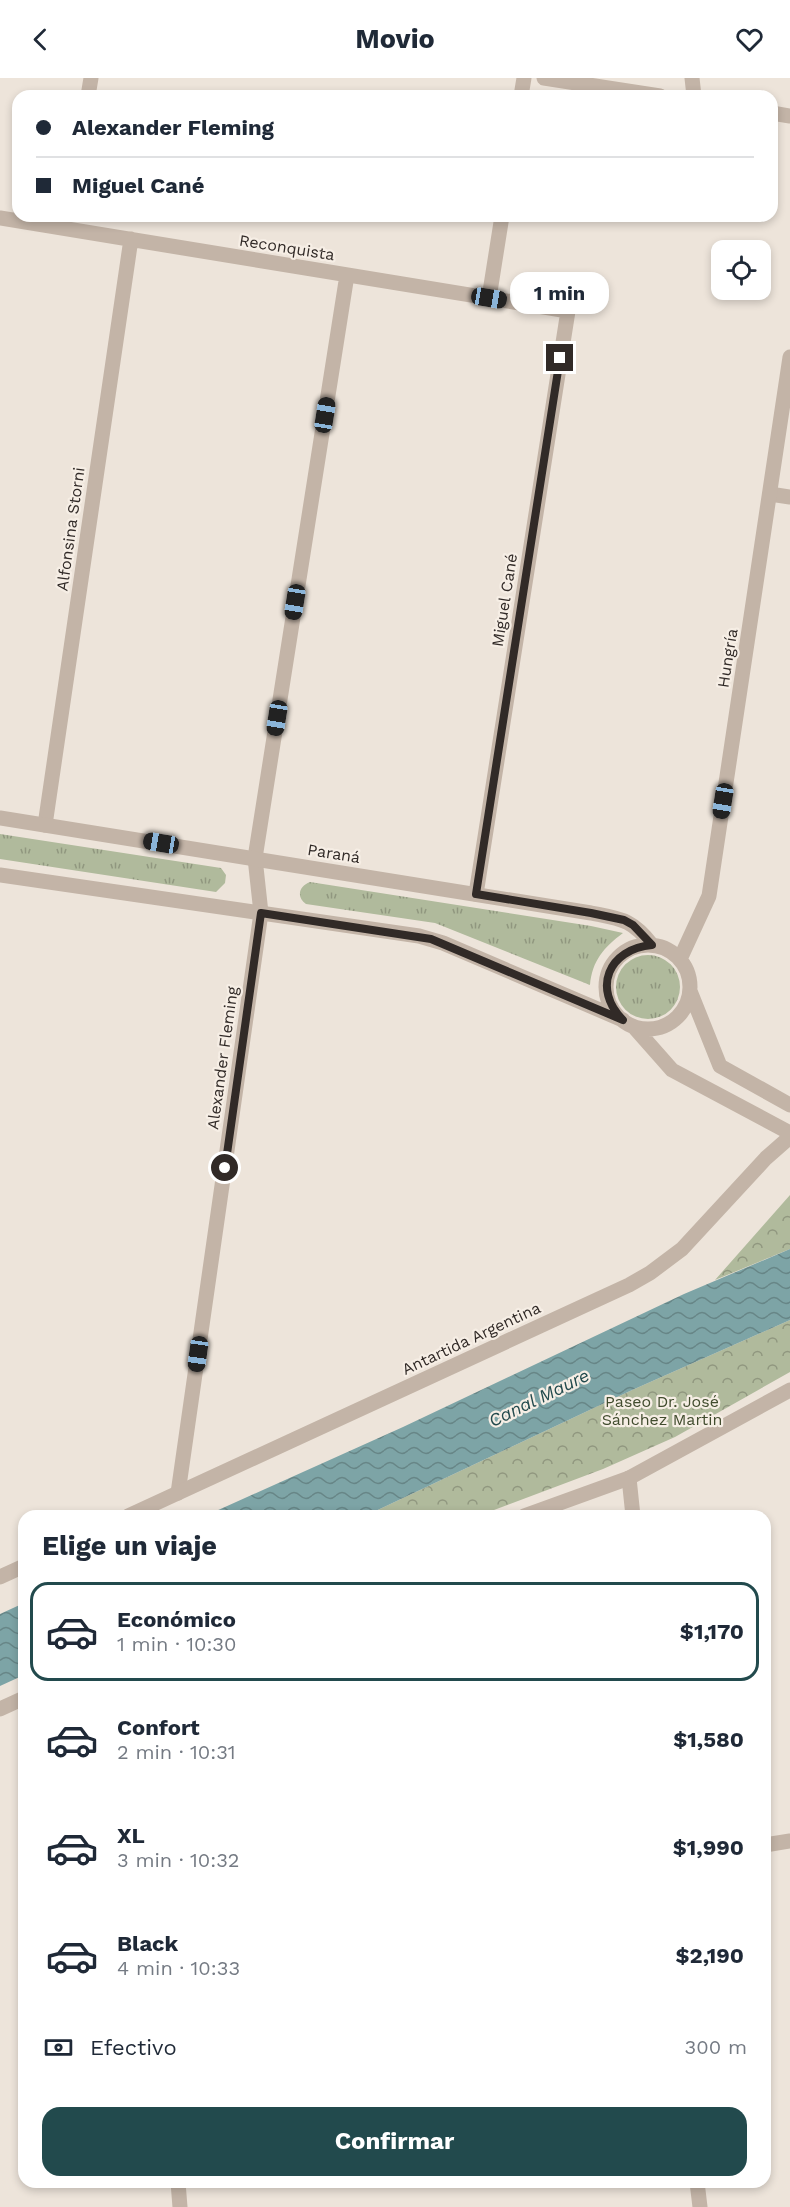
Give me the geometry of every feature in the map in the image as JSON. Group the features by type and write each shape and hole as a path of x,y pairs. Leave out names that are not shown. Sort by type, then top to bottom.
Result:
{"street":[{"path":"544,78 621,90"},
{"path":"489,298 501,222"},
{"name":"Reconquista","path":"71,223 131,239 568,311"},
{"name":"Alfonsina Storni","path":"45,825 131,239"},
{"name":"Alexander Fleming","path":"178,1493 261,913 255,858 347,275"},
{"name":"Miguel Cané","path":"476,894 568,311"},
{"name":"Hungría","path":"680,959 708,896 790,357"},
{"path":"770,494 790,497"},
{"name":"Paraná","path":"0,818 591,913 624,920 633,925 652,945"},
{"path":"0,875 431,939 629,1023 659,1028 671,1022 681,1014 690,991"},
{"path":"790,1106 720,1066 690,991 689,979 680,959 672,952 652,945 638,946 625,952 615,961 608,973 606,987 608,1000 614,1011 629,1023 672,1070 790,1135"},
{"name":"Antartida Argentina","path":"141,1510 629,1285 650,1273 682,1249 790,1135"},
{"path":"541,1510 629,1478 790,1390"},
{"path":"629,1478 632,1510"},
{"path":"0,1577 18,1569"},
{"path":"0,1709 18,1701"},
{"path":"771,1844 790,1841"},
{"path":"178,2188 180,2207"},
{"path":"698,2188 700,2207"}],"green space":[{"path":"0,834 221,868 226,875 225,883 216,892 0,859"},
{"path":"310,882 623,933 600,955 593,969 590,985 435,923 306,904 300,892 303,886"},
{"path":"642,955 654,955 671,964 678,975 680,987 678,999 671,1010 654,1019 642,1019 630,1014 621,1005 616,993 616,981 621,969 630,960"},
{"path":"790,1195 790,1249 715,1280"},
{"name":"Paseo Dr. José Sánchez Martin","path":"790,1320 790,1372 675,1437 603,1469 494,1510 378,1510 630,1391"}],"water":[{"name":"Canal Maure","path":"790,1249 790,1320 630,1391 378,1510 218,1510 403,1427 684,1294"},
{"path":"18,1606 18,1678 0,1686 0,1614"}],"route":[{"path":"225,1168 261,913 431,939 623,1020 608,1000 606,987 608,973 615,961 625,952 638,946 652,945 633,925 624,920 591,913 476,894 560,358"}]}
